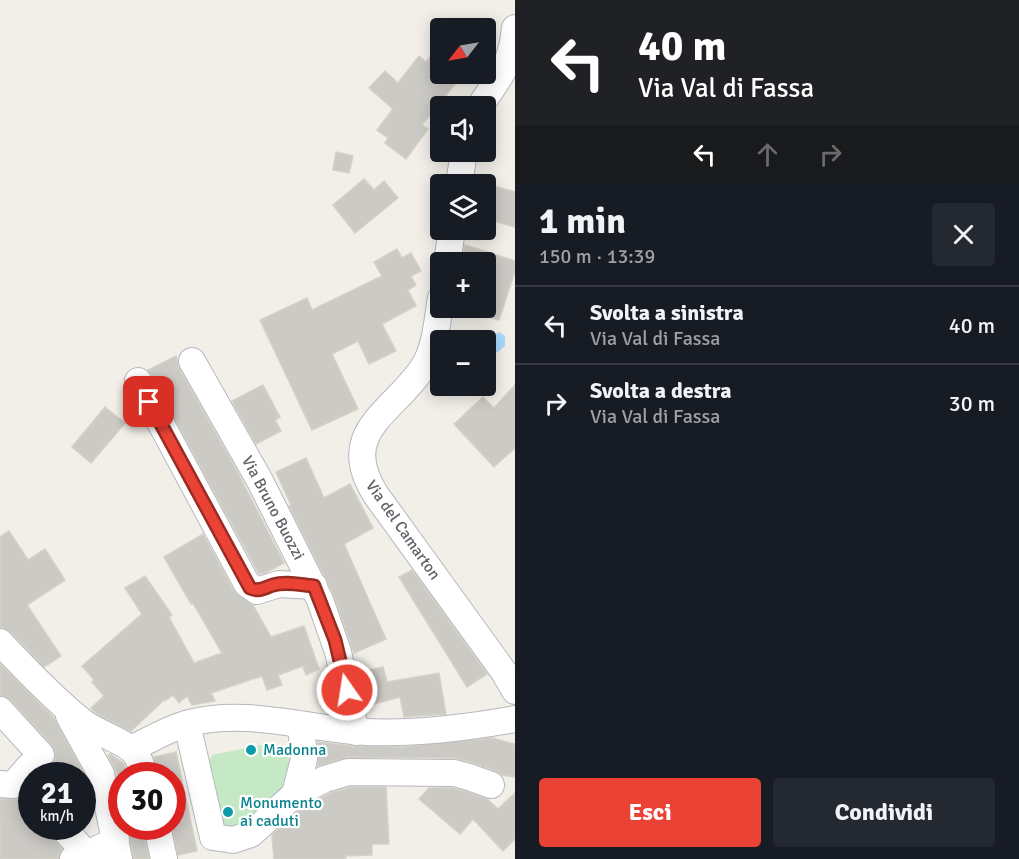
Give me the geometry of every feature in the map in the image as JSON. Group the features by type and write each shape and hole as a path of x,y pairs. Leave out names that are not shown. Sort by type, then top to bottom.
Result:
{"street":[{"path":"487,96 504,72 512,53 515,28"},
{"name":"Via del Camarton","path":"438,318 435,339 427,360 414,379 369,430 363,448 362,462 365,476 376,495 504,672 515,691"},
{"name":"Via Bruno Buozzi","path":"192,361 260,480 314,586 335,640 356,732"},
{"path":"138,381 247,584 257,591 279,584 314,586"},
{"path":"0,642 64,704 92,728 131,749 140,762"},
{"path":"64,704 99,769 118,850 80,857 70,840"},
{"path":"0,710 41,755 36,762"},
{"path":"131,749 187,724 232,717 356,732 424,731 515,719"},
{"path":"187,724 214,848 251,834 295,794 332,776 356,771 454,774 492,785"},
{"path":"489,724 515,734"},
{"path":"295,794 304,759 301,725"},
{"path":"0,784 13,785 18,781"},
{"path":"160,840 164,859"}],"green space":[{"path":"272,743 286,748 291,767 287,786 243,829 224,831 206,768 212,755"}],"water":[{"path":"499,332 505,336 505,346 496,352 496,334"}],"building":[{"path":"419,56 426,62 430,57 430,84 455,84 445,96 430,96 430,115 422,125 428,129 406,159 385,143 388,138 377,130 393,109 369,88 385,71 398,83"},
{"path":"336,152 353,156 349,173 333,170"},
{"path":"364,179 374,190 384,181 398,198 355,233 333,205"},
{"path":"496,187 515,192 515,227 496,222"},
{"path":"465,245 487,252 464,252"},
{"path":"397,249 402,258 411,253 421,271 411,276 416,285 408,290 416,306 382,324 396,351 369,364 358,341 332,354 358,409 312,430 260,320 307,298 312,310 382,276 374,262"},
{"path":"496,255 515,261 515,271 499,320 492,318 496,318"},
{"path":"176,356 179,368 237,471 284,563 265,573 259,574 148,370"},
{"path":"263,385 280,417 275,420 281,431 256,444 232,401"},
{"path":"515,385 515,448 494,467 454,424 483,397 494,408"},
{"path":"105,407 125,423 91,463 72,447"},
{"path":"306,458 324,498 350,484 373,528 344,544 386,639 354,653 333,593 289,506 291,505 276,472"},
{"path":"9,531 28,560 45,549 65,580 27,605 61,656 44,667 11,632 0,627 0,537"},
{"path":"203,534 234,591 253,605 271,637 304,626 319,669 306,675 303,666 278,675 282,685 267,690 262,676 211,693 215,701 192,705 187,696 179,703 173,695 164,700 131,731 97,714 91,708 104,696 82,666 142,614 125,588 145,576 172,615 169,617 194,663 222,653 164,557"},
{"path":"412,570 487,674 467,687 399,577"},
{"path":"0,664 54,718 78,762 53,762 55,751 52,745 11,700 0,695"},
{"path":"383,667 387,682 439,673 446,714 404,717 400,697 366,706 358,673"},
{"path":"492,738 515,744 515,777 502,775 474,763 454,758 348,757 318,766 318,742 352,746 403,747"},
{"path":"176,752 178,762 156,762 154,757"},
{"path":"110,754 122,762 112,762 108,755"},
{"path":"350,787 386,787 389,844 372,844 372,855 345,856 346,859 274,859 272,835 304,806"},
{"path":"429,788 452,788 464,791 487,799 498,809 515,793 515,839 503,851 473,819 460,834 419,799"},
{"path":"0,799 18,799 18,840 54,840 62,849 58,859 0,859"},
{"path":"186,799 197,851 178,855 175,840 186,840"},
{"path":"130,840 145,840 149,859 134,859"}],"place":[{"name":"Madonna","path":"251,750"},
{"name":"Monumento ai caduti","path":"228,812"}],"route":[{"path":"149,402 250,588 257,591 285,583 314,586 335,640 347,690"}]}
